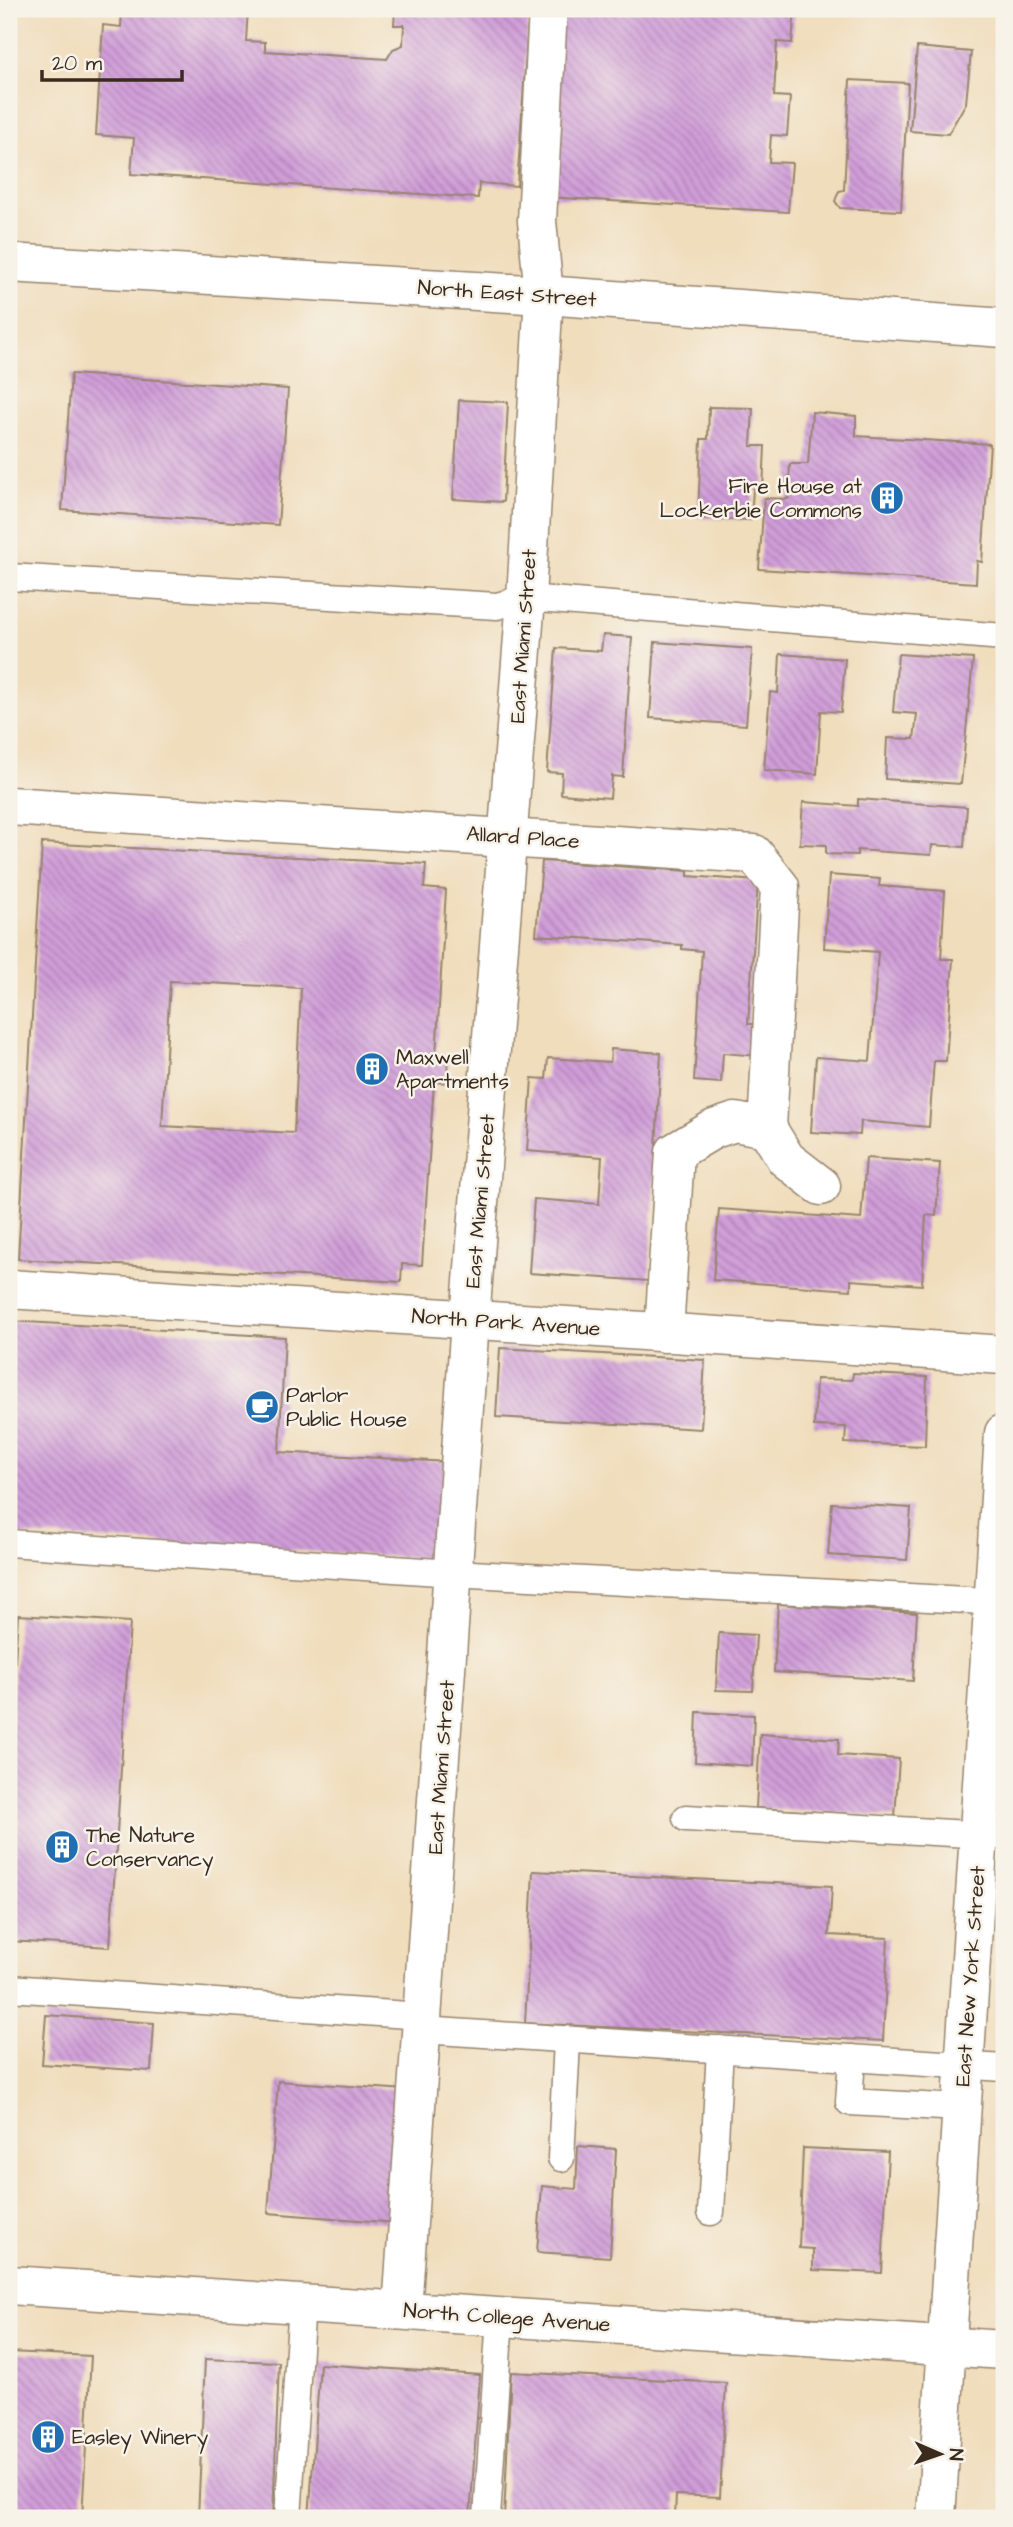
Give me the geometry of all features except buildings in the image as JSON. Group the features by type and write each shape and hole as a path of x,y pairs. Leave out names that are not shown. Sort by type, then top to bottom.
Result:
{"street":[{"name":"East Miami Street","path":"402,2310 470,1320 526,598 544,295 537,221 548,9"},
{"name":"North East Street","path":"9,263 544,295 1004,328"},
{"name":"Allard Place","path":"9,806 509,836 754,854 779,887 767,1128"},
{"path":"664,1333 675,1152 714,1129 735,1122 767,1128 786,1159 821,1186"},
{"name":"North Park Avenue","path":"9,1289 1004,1355"},
{"name":"East New York Street","path":"936,2518 964,2064 991,1835 1004,1433"},
{"name":"North College Avenue","path":"9,2285 1004,2350"}],"lane":[{"path":"9,577 497,606 526,598 1004,637"},
{"path":"9,1543 453,1573 999,1602"},
{"path":"687,1818 991,1835"},
{"path":"9,1988 422,2023 567,2041 1004,2068"},
{"path":"561,2158 567,2041"},
{"path":"711,2212 720,2049"},
{"path":"852,2058 849,2102 961,2108"},
{"path":"288,2518 302,2303"},
{"path":"487,2518 500,2316"}],"place":[{"name":"Fire House at Lockerbie Commons","path":"887,498"},
{"name":"Maxwell Apartments","path":"372,1069"},
{"name":"Parlor Public House","path":"262,1407"},
{"name":"The Nature Conservancy","path":"62,1847"},
{"name":"Easley Winery","path":"48,2437"}]}
